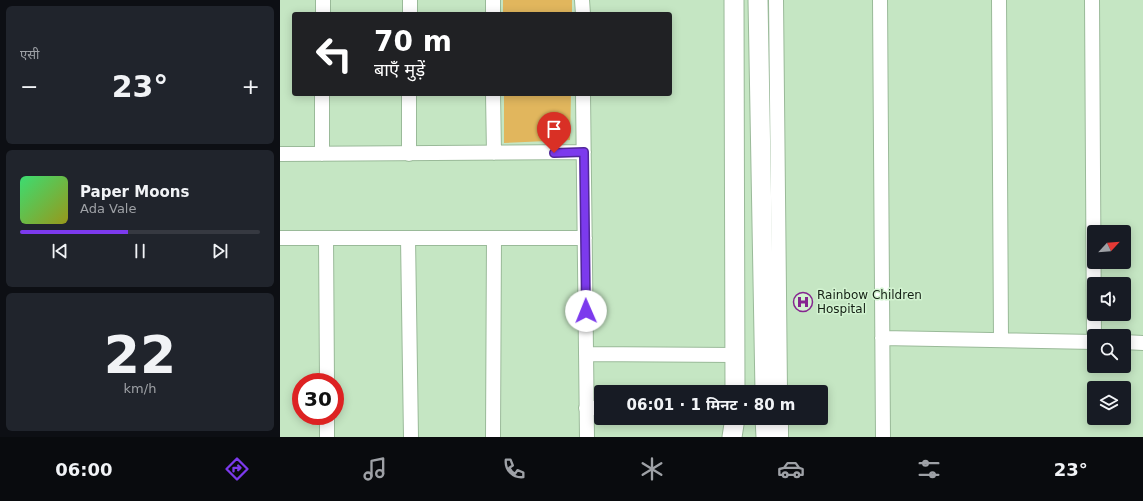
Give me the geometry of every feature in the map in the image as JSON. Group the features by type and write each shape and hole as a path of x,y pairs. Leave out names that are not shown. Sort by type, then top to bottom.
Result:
{"street":[{"path":"323,0 323,12"},
{"path":"410,0 410,12"},
{"path":"493,0 493,12"},
{"path":"582,0 583,12"},
{"path":"734,0 735,385"},
{"path":"758,0 765,385"},
{"path":"776,0 780,385"},
{"path":"880,0 883,437"},
{"path":"999,0 1001,340"},
{"path":"1092,0 1094,329"},
{"path":"322,96 322,154"},
{"path":"409,96 409,154"},
{"path":"493,96 494,153"},
{"path":"583,96 587,437"},
{"path":"280,154 584,152"},
{"path":"280,238 585,238"},
{"path":"326,238 327,373"},
{"path":"408,238 411,437"},
{"path":"493,437 494,238"},
{"path":"882,338 1087,342"},
{"path":"1131,342 1143,342"},
{"path":"586,354 734,355"},
{"path":"586,408 594,408"},
{"path":"327,425 327,437"},
{"path":"732,437 734,425"},
{"path":"765,425 766,437"},
{"path":"781,425 782,437"}],"shaded area":[{"path":"503,0 572,0 572,12 503,12"},
{"path":"504,96 571,96 570,140 504,143"}],"place":[{"name":"Rainbow Children Hospital","path":"803,302"}],"route":[{"path":"554,153 584,152 586,311"}]}
